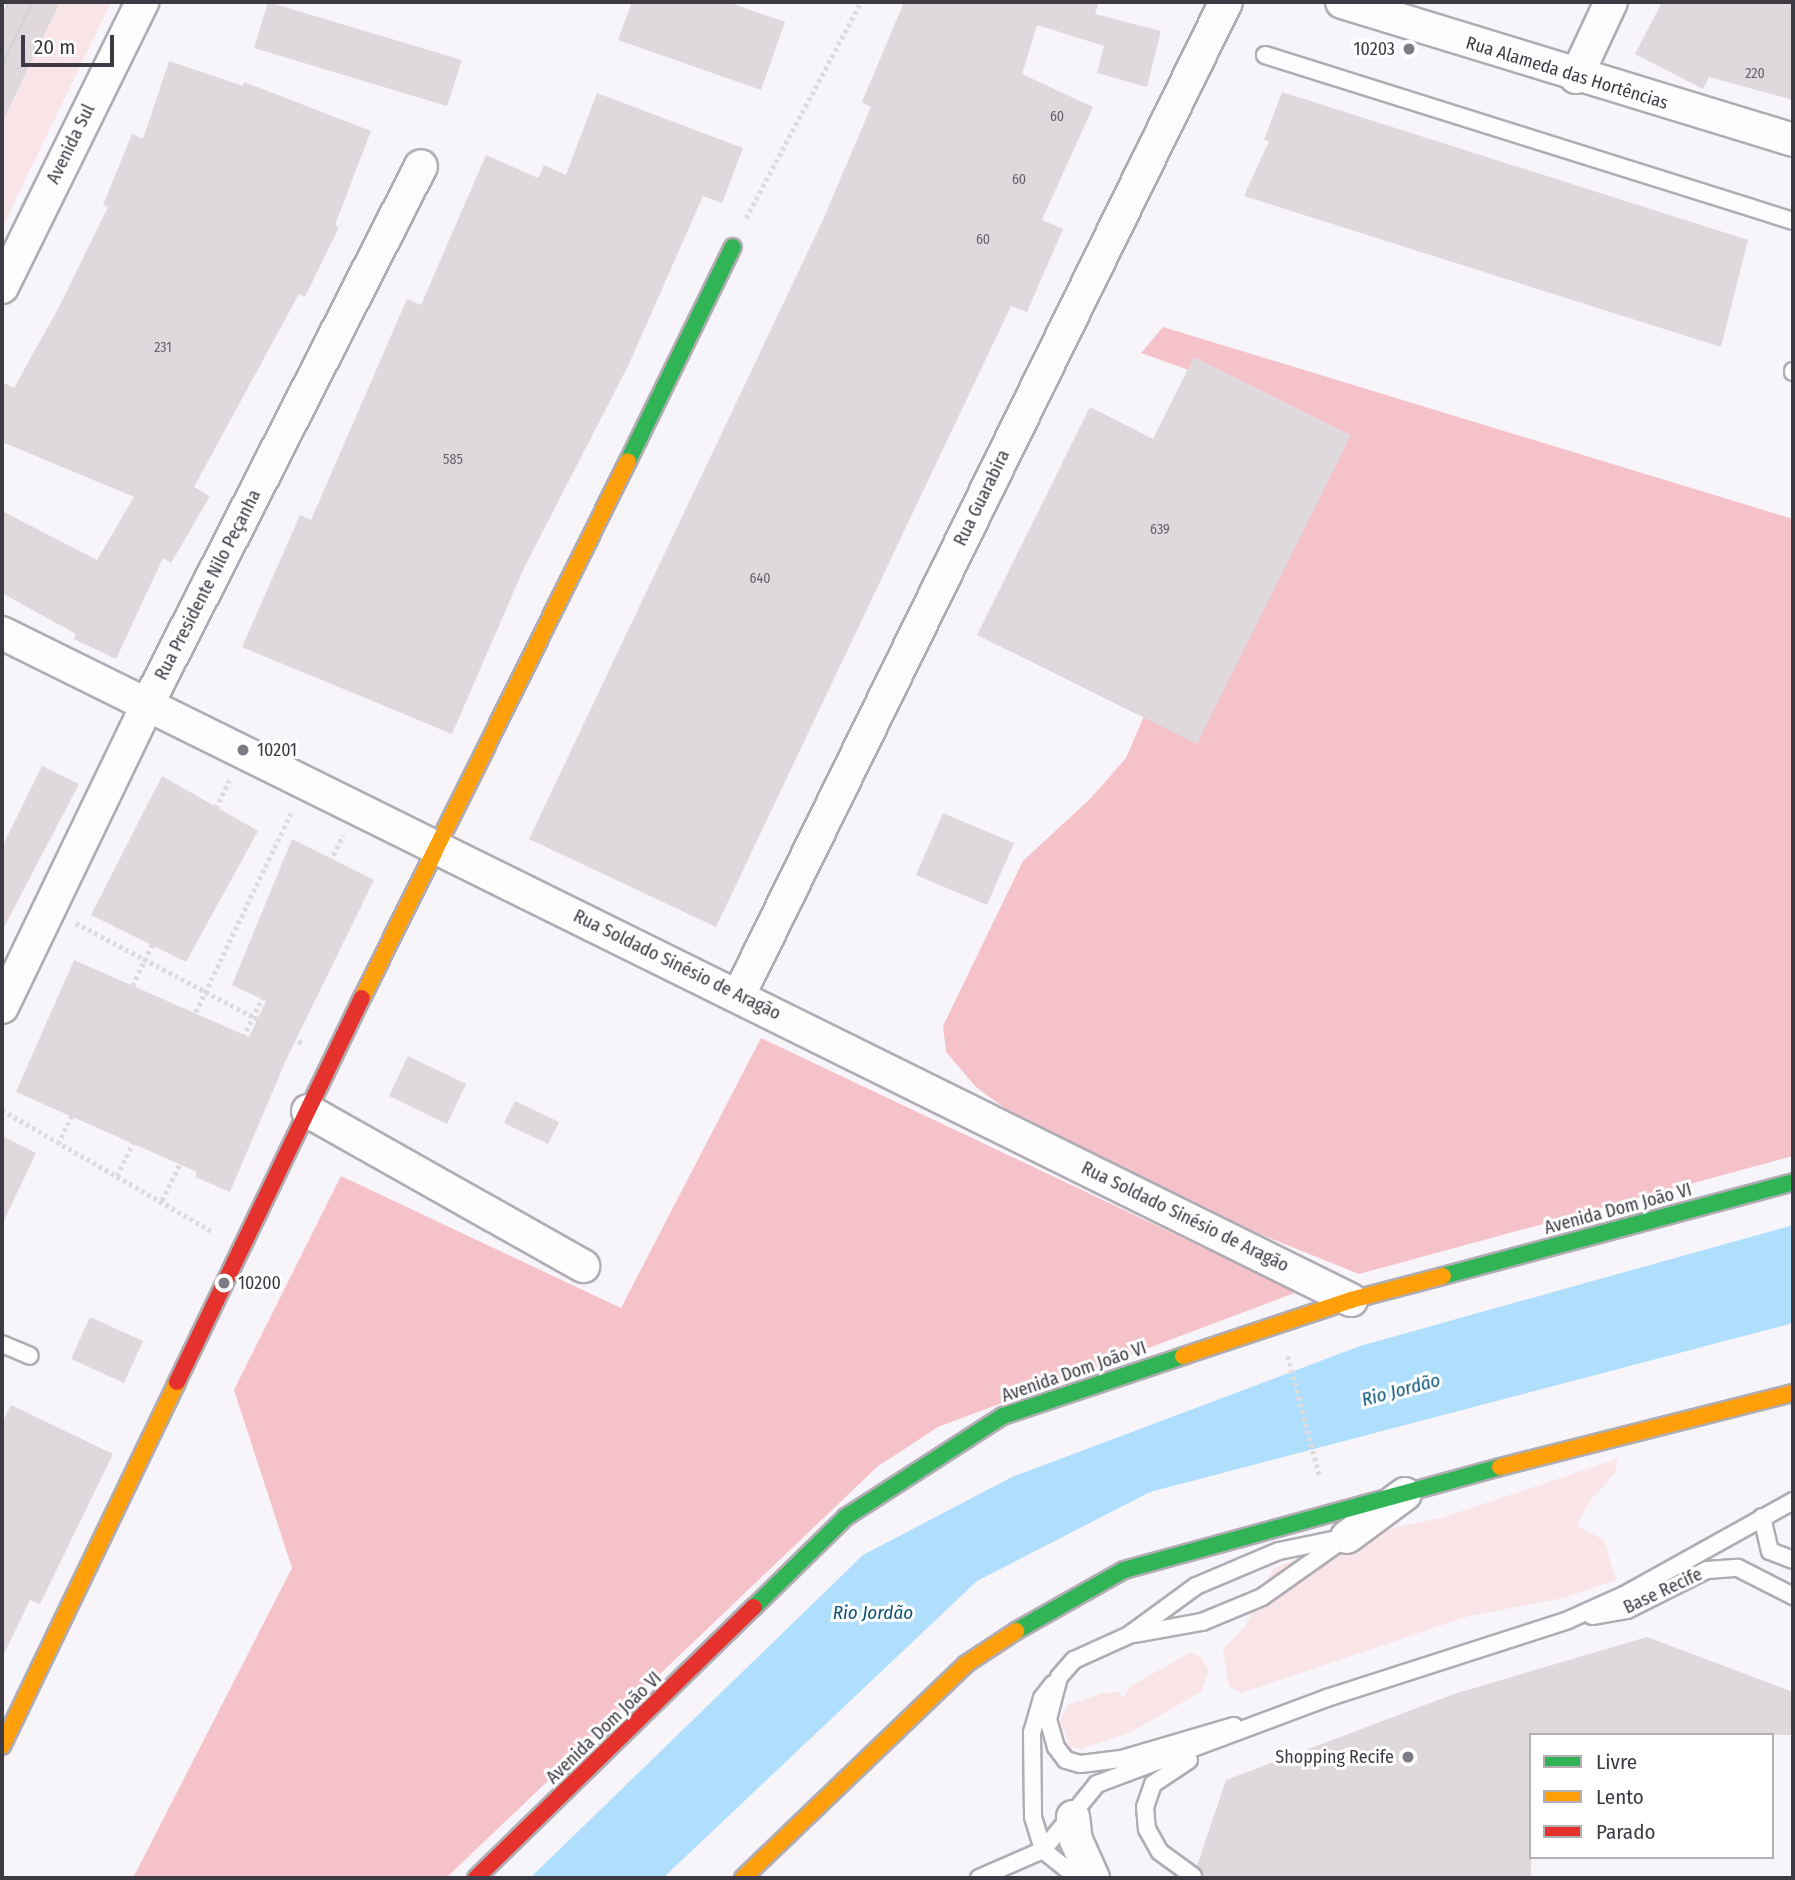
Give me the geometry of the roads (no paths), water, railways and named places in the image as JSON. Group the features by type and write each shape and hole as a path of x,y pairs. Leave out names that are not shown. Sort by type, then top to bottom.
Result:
{"main road":[{"path":"2,1746 243,1251 333,1058 439,848 733,247"},
{"name":"Avenida Dom João VI","path":"476,1878 846,1517 1003,1416 1351,1300 1793,1182"},
{"path":"743,1878 957,1672 1046,1611 1124,1570 1327,1511 1405,1494 1793,1393"}],"street":[{"name":"Avenida Sul","path":"2,287 142,2"},
{"name":"Rua Guarabira","path":"738,995 1226,2"},
{"name":"Rua Alameda das Hortências","path":"1342,2 1576,77 1793,140"},
{"path":"1576,77 1611,2"},
{"name":"Rua Presidente Nilo Peçanha","path":"2,1007 148,703 421,166"},
{"name":"Rua Soldado Sinésio de Aragão","path":"2,633 1351,1300"},
{"path":"308,1111 583,1266"},
{"path":"1347,1537 1405,1494"},
{"path":"1073,1817 1076,1840 1093,1878"}],"lane":[{"path":"1265,55 1793,221"},
{"path":"2,1344 30,1356"},
{"path":"1059,1677 1048,1719 1051,1735 1066,1760 1080,1764 1121,1759 1327,1698 1568,1620 1624,1595 1793,1501"},
{"path":"1762,1517 1770,1551 1793,1560"},
{"path":"1129,1635 1202,1622 1262,1597 1347,1537"},
{"path":"1078,1878 1043,1850 1033,1817 1032,1732 1042,1698 1074,1660 1129,1635 1196,1586 1279,1550 1347,1537"},
{"name":"Base Recife","path":"1568,1620 1627,1610 1707,1570 1738,1569 1793,1596"},
{"path":"979,1878 1043,1850 1073,1817 1097,1784 1232,1737 1327,1698"},
{"path":"1193,1876 1160,1852 1147,1829 1145,1807 1153,1784 1232,1737"}],"water":[{"name":"Rio Jordão","path":"1793,1225 1793,1323 1150,1492 977,1581 663,1878 530,1878 863,1555 1012,1477 1360,1346"}],"tram line":[{"path":"2,66 32,2"}],"railway":[{"path":"2,10 5,2"}],"place":[{"name":"10203","path":"1409,49"},
{"name":"10201","path":"243,750"},
{"name":"10200","path":"224,1283"},
{"name":"Shopping Recife","path":"1408,1757"}]}
